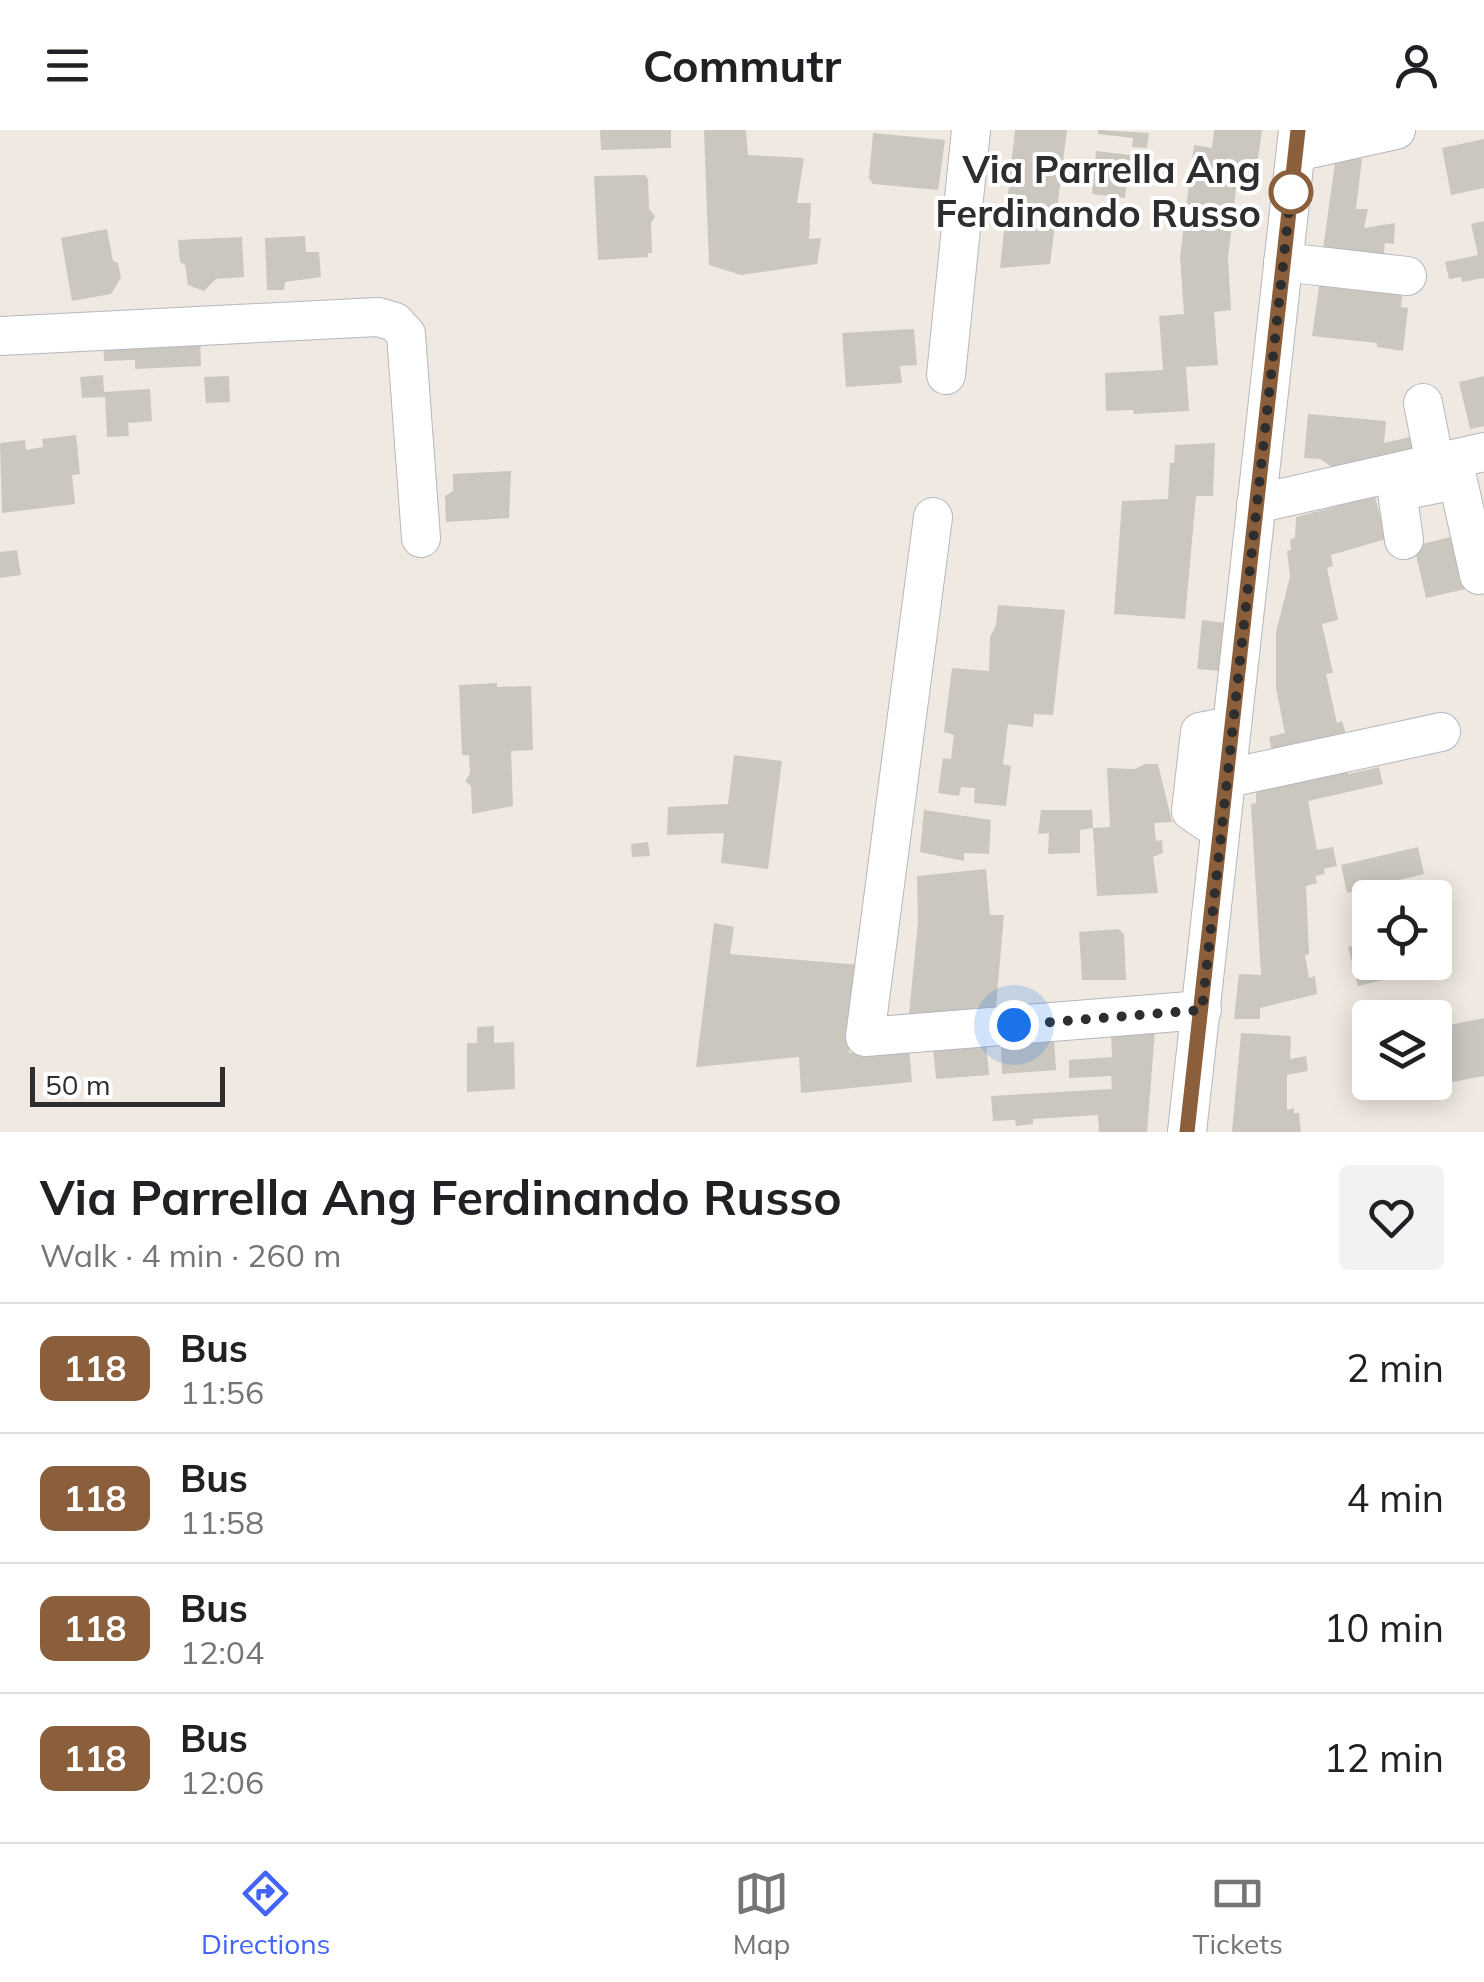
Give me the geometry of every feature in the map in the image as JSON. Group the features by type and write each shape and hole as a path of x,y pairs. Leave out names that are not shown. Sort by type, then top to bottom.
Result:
{"street":[{"path":"946,375 971,130"},
{"path":"1187,1132 1297,141 1396,130"},
{"path":"1283,262 1407,276"},
{"path":"0,336 378,317 395,322 406,334 422,538"},
{"path":"1423,403 1441,471"},
{"path":"1404,540 1396,492 1484,452"},
{"path":"1256,504 1441,471 1458,480 1478,575"},
{"path":"933,516 864,1037 1202,1010"},
{"path":"1219,830 1191,811 1195,772 1200,732 1231,726"},
{"path":"1224,779 1441,732"}],"building":[{"path":"600,130 671,130 671,148 601,150"},
{"path":"704,130 746,130 748,155 804,158 797,203 811,203 809,239 821,238 817,264 741,275 709,265"},
{"path":"1015,130 1067,130 1050,264 1000,268"},
{"path":"1098,130 1149,133 1147,148 1132,147 1133,138 1098,134"},
{"path":"1214,130 1262,130 1257,165 1239,163 1228,258 1231,310 1214,312 1218,365 1186,367 1189,411 1106,411 1105,373 1163,370 1159,316 1184,314 1180,257 1194,145 1212,148"},
{"path":"873,133 945,140 938,190 873,184 869,178"},
{"path":"1484,139 1484,188 1451,195 1442,148"},
{"path":"1096,151 1130,155 1125,198 1092,194"},
{"path":"1336,156 1362,159 1356,209 1368,209 1364,228 1395,223 1394,244 1385,243 1382,269 1321,263"},
{"path":"645,175 649,209 655,216 651,223 652,253 648,257 598,260 594,176"},
{"path":"1484,221 1484,278 1462,282 1461,277 1449,279 1445,262 1478,255 1471,224"},
{"path":"107,229 113,261 118,263 121,278 111,294 72,301 61,238"},
{"path":"305,236 306,252 319,252 321,277 285,282 284,290 267,290 265,238"},
{"path":"242,237 244,277 216,279 204,291 188,285 178,240"},
{"path":"1321,273 1403,283 1401,307 1408,308 1403,351 1377,347 1377,343 1312,336"},
{"path":"914,329 917,365 900,366 902,383 846,387 842,333"},
{"path":"200,335 201,366 135,369 135,360 104,361 103,339"},
{"path":"103,375 104,392 150,389 152,421 128,423 129,436 107,437 105,397 82,398 80,377"},
{"path":"229,376 230,402 206,403 204,377"},
{"path":"1484,376 1484,426 1470,429 1459,382"},
{"path":"1308,414 1386,421 1384,443 1419,435 1421,456 1384,468 1332,467 1320,459 1304,458"},
{"path":"76,435 80,474 72,475 75,504 2,513 0,443 25,440 26,450 43,447 42,439"},
{"path":"1215,443 1213,496 1196,496 1185,619 1114,614 1122,501 1168,499 1175,445"},
{"path":"511,471 509,518 446,522 445,496 453,491 453,474"},
{"path":"1375,496 1386,539 1331,555 1333,566 1327,568 1338,620 1322,624 1333,673 1326,674 1337,723 1342,721 1348,741 1348,774 1379,767 1383,784 1308,801 1317,850 1333,847 1337,866 1324,869 1325,874 1315,876 1317,883 1306,886 1309,954 1305,955 1309,978 1315,976 1317,994 1260,1008 1260,1019 1234,1019 1239,974 1261,975 1251,804 1256,803 1256,782 1277,778 1269,737 1285,733 1276,688 1276,632 1290,577 1287,551 1291,550 1290,540 1295,538 1296,517"},
{"path":"1454,536 1470,588 1426,598 1414,546"},
{"path":"17,550 21,575 0,578 0,552"},
{"path":"998,605 1065,610 1053,715 1034,714 1033,727 1008,724 1003,764 1011,766 1006,806 974,803 975,788 961,787 959,796 938,793 943,758 951,759 954,735 944,732 952,668 989,671 990,637"},
{"path":"1202,620 1226,623 1221,671 1197,669"},
{"path":"497,683 497,687 531,686 533,750 511,751 513,806 472,814 471,786 465,781 470,774 469,755 462,755 459,685"},
{"path":"734,755 782,761 768,869 721,863 724,833 667,835 668,807 728,804"},
{"path":"1158,764 1172,822 1154,823 1156,841 1162,840 1163,853 1153,857 1158,893 1097,896 1093,828 1110,827 1107,768 1135,769"},
{"path":"924,810 991,820 989,854 964,853 964,861 920,852"},
{"path":"1041,810 1092,810 1093,828 1080,830 1080,853 1048,854 1049,833 1038,834"},
{"path":"648,842 650,856 632,857 631,844"},
{"path":"1418,847 1424,874 1400,880 1352,880 1352,892 1347,893 1341,865"},
{"path":"986,869 990,915 1004,915 995,1018 908,1023 918,923 917,876"},
{"path":"714,923 734,927 730,954 860,965 855,1000 850,997 849,1053 909,1048 912,1082 801,1093 799,1057 696,1067"},
{"path":"1119,929 1124,934 1126,980 1082,980 1079,932"},
{"path":"1356,980 1383,980 1358,986"},
{"path":"1484,1018 1484,1076 1452,1082 1452,1025"},
{"path":"494,1026 494,1043 514,1042 515,1089 467,1092 467,1043 477,1043 477,1027"},
{"path":"1155,1031 1147,1132 1099,1132 1098,1115 1033,1119 1033,1124 1016,1126 1015,1120 993,1121 991,1096 1112,1089 1111,1076 1069,1078 1069,1060 1112,1057 1111,1034"},
{"path":"1241,1033 1291,1036 1290,1059 1306,1056 1308,1071 1287,1075 1287,1110 1294,1108 1294,1113 1299,1113 1301,1132 1232,1132"},
{"path":"1054,1038 1056,1070 1002,1074 1001,1042"},
{"path":"986,1043 989,1075 936,1079 933,1047"}],"bus line":[{"name":"118","path":"1187,1132 1298,130"}],"place":[{"name":"Via Parrella Ang Ferdinando Russo","path":"1291,192"}],"route":[{"path":"1014,1025 1202,1010 1215,860 1291,192"}]}
